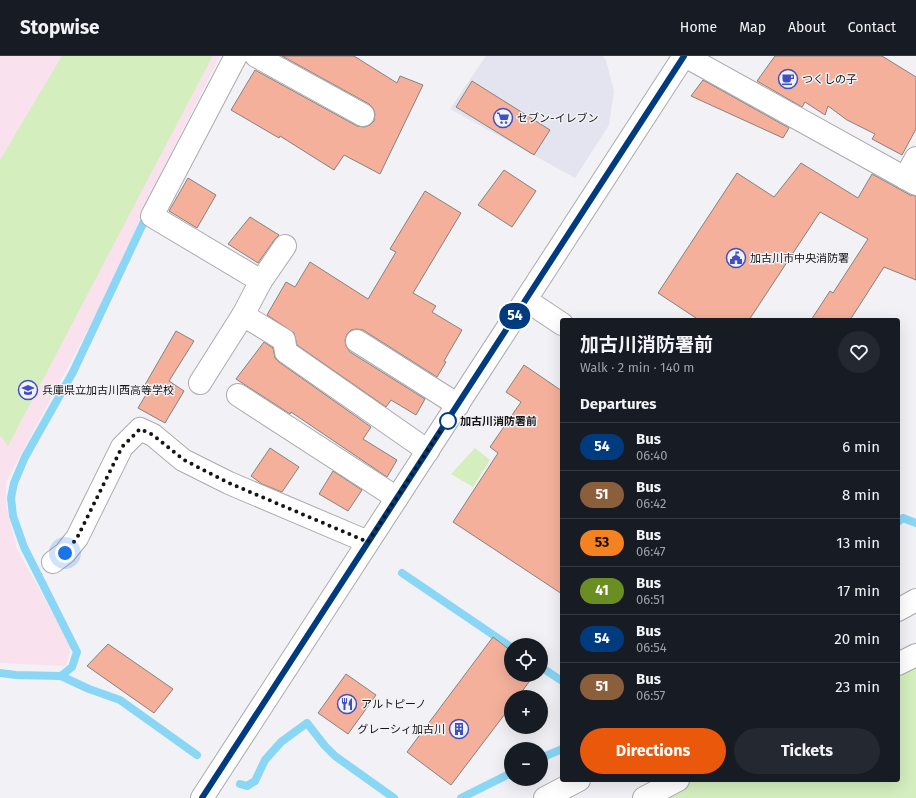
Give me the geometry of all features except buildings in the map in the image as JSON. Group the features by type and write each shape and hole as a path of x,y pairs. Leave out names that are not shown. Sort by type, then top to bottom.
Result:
{"street":[{"path":"236,56 152,216 261,281"},
{"path":"256,56 363,114"},
{"path":"202,798 685,56 910,181 916,158"},
{"path":"200,383 243,314 261,281 285,246"},
{"path":"526,300 560,323"},
{"path":"243,314 284,340 286,352 428,451"},
{"path":"357,341 458,405"},
{"path":"238,396 397,498"},
{"path":"53,562 84,542 122,447 140,429 153,435 184,460 229,483 368,542"},
{"path":"900,609 916,600"},
{"path":"900,663 916,655"},
{"path":"545,798 575,782"},
{"path":"644,798 674,782"}],"shaded area":[{"name":"兵庫県立加古川西高等学校","path":"0,56 220,56 155,185 105,298 6,482 6,505 17,549 71,647 66,666 0,663"},
{"path":"486,56 603,56 606,60 614,91 609,125 575,178 450,109"}],"green space":[{"name":"兵庫県立加古川西高等学校","path":"62,56 212,57 8,446 0,435 0,160"},
{"path":"475,448 490,460 473,487 451,474"},
{"path":"916,658 916,798 645,798 676,782 900,782 900,666"}],"waterway":[{"path":"61,676 72,667 77,652 24,547 13,516 11,498 14,483 25,457 73,372 148,213"},
{"path":"900,520 903,518 916,523"},
{"path":"402,573 504,642"},
{"path":"548,672 560,680"},
{"path":"0,673 16,675 61,676 89,689 120,700 197,755"},
{"path":"240,784 247,786 255,781 265,760 281,742 307,723 335,756 394,798"},
{"path":"548,755 560,750"},
{"path":"461,798 504,776"}],"bus line":[{"name":"54","path":"202,798 684,56"}],"place":[{"name":"つくしの子","path":"788,79"},
{"name":"セブン-イレブン","path":"503,118"},
{"name":"加古川市中央消防署","path":"736,258"},
{"name":"兵庫県立加古川西高等学校","path":"28,390"},
{"name":"加古川消防署前","path":"448,421"},
{"name":"アルトピーノ","path":"347,704"},
{"name":"グレーシィ加古川","path":"459,729"}],"route":[{"path":"65,553 77,538 122,447 140,429 153,435 184,460 229,483 315,521 368,542 450,416 448,421"}]}
